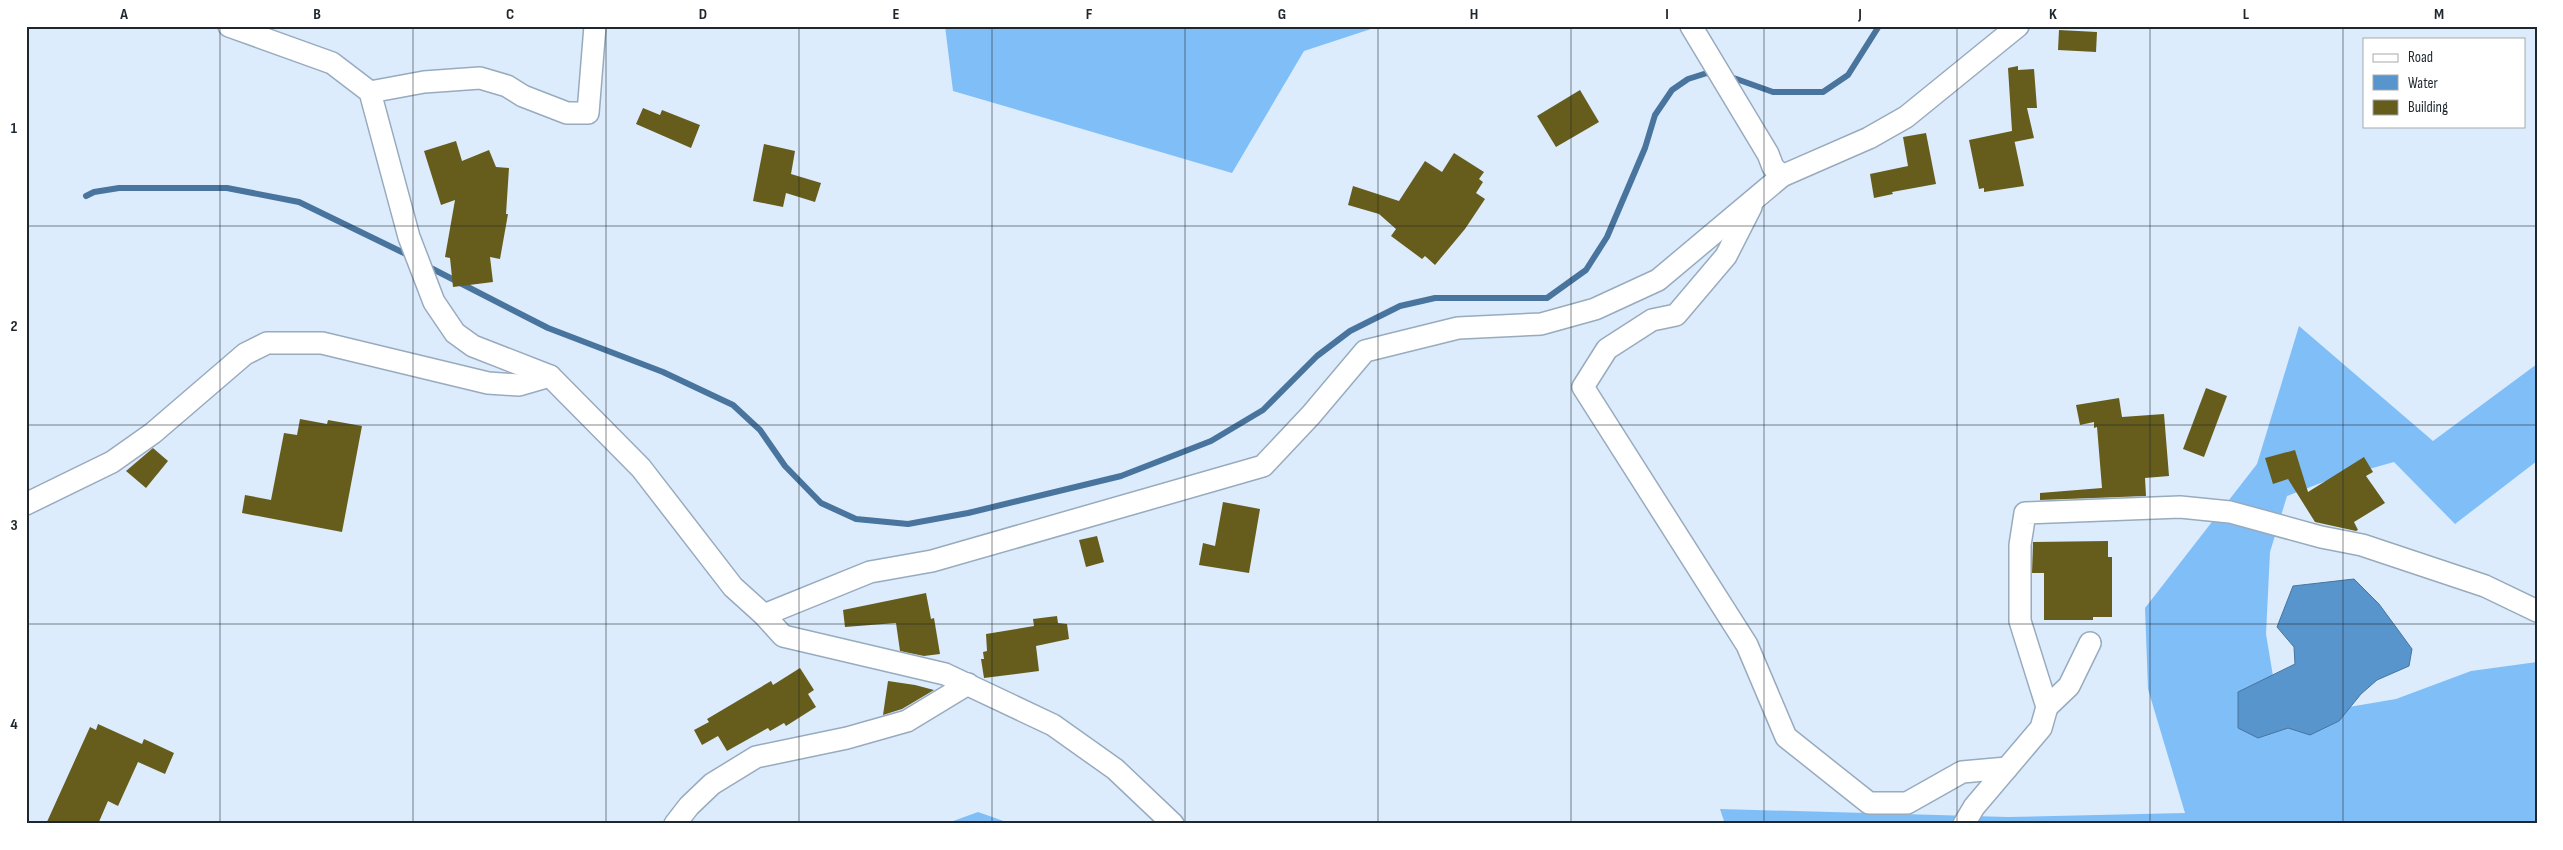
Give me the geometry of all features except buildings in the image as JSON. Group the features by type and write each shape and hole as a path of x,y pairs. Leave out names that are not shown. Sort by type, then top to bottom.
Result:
{"street":[{"path":"229,26 332,63 370,92 409,237 434,302 455,333 473,346 550,376 641,468 733,587 784,636 848,653 895,661 945,674 1053,724 1115,769 1173,824"},
{"path":"370,92 424,82 480,78 507,86 523,96 567,113 588,113 595,26"},
{"path":"1691,26 1768,154 1773,167 1782,176"},
{"path":"764,615 870,572 932,561 1263,466 1311,415 1365,351 1458,328 1541,324 1596,309 1658,280 1782,176 1869,138 1906,117 2018,26"},
{"path":"1755,199 1726,256 1676,315 1652,320 1607,349 1583,387 1748,645 1786,737 1869,803 1907,803 1962,772 2007,768"},
{"path":"26,504 112,462 152,433 245,354 266,342 322,342 488,383 519,385 550,376"},
{"path":"2047,707 2020,621 2020,545 2025,513 2180,507 2230,512 2321,538 2362,545 2485,586 2537,612"},
{"path":"1964,824 1974,808 2041,728 2047,707 2069,686 2090,643"},
{"path":"675,824 689,806 712,784 756,757 847,738 907,721 968,684"}],"shaded area":[{"path":"945,26 1380,26 1304,51 1232,173 953,91"},
{"path":"2299,326 2433,441 2537,364 2537,461 2455,524 2394,462 2326,481 2287,496 2270,552 2266,634 2275,688 2337,709 2396,699 2471,671 2537,662 2537,824 1725,824 1720,809 2008,817 2185,813 2148,689 2145,608 2257,464"},
{"path":"978,812 1012,824 945,824"}],"water":[{"path":"2354,579 2379,604 2412,649 2409,666 2377,680 2361,694 2339,721 2310,735 2288,728 2258,738 2238,728 2238,692 2295,664 2294,647 2277,627 2293,586"}],"waterway":[{"path":"1728,76 1773,92 1823,92 1848,75 1879,26"},
{"path":"425,265 548,328 663,372 733,405 760,430 785,466 821,503 856,519 908,524 968,513 1121,476 1211,441 1263,410 1317,356 1350,331 1400,306 1435,298 1547,298 1586,270 1607,237 1645,148 1655,115 1672,90 1688,79 1707,73 1713,74"},
{"path":"86,196 94,192 119,188 227,188 299,202 410,256"}]}
